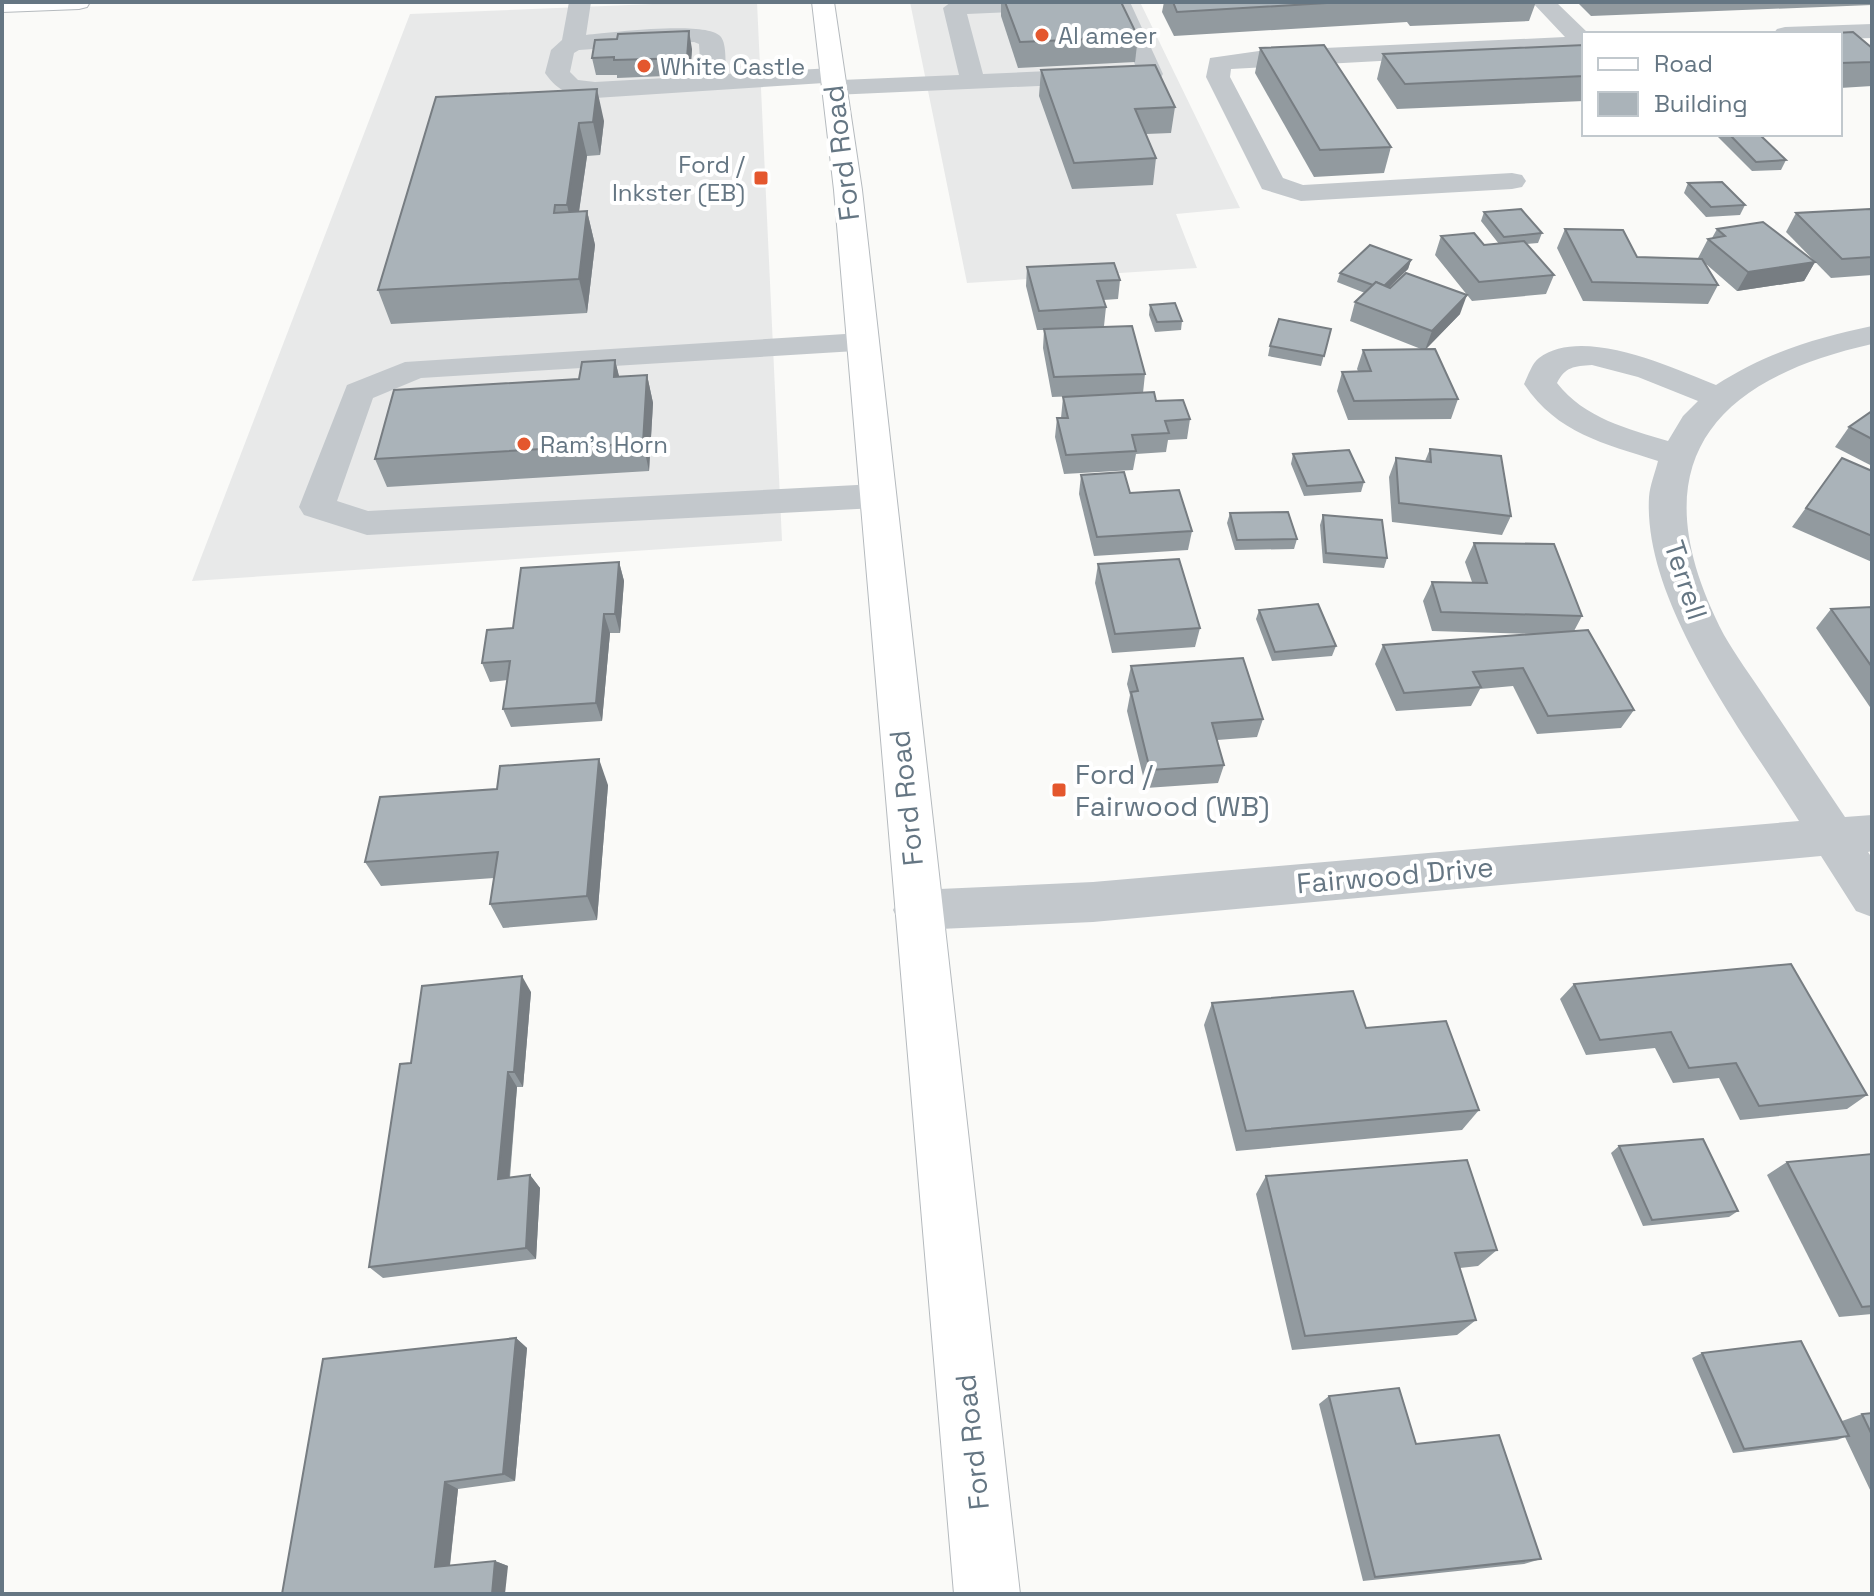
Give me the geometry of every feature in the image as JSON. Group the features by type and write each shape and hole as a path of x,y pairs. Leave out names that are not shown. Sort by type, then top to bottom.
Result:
{"main road":[{"path":"2,5 79,2"},
{"name":"Ford Road","path":"823,2 848,190 987,1594"}],"street":[{"path":"573,43 580,2"},
{"path":"973,82 954,8 1080,2"},
{"path":"714,82 711,40 696,35 573,43 563,50 557,73 570,87 595,90 714,82 973,82 1151,74 1119,2"},
{"path":"1543,2 1582,41"},
{"path":"1842,32 1872,31"},
{"path":"1512,181 1301,193 1272,183 1218,77 1219,63 1259,58 1582,43"},
{"name":"Terrell","path":"1872,335 1801,351 1759,369 1719,398 1690,430 1678,456 1669,493 1669,540 1688,603 1709,644 1852,834 1872,897"},
{"path":"861,343 416,369 359,392 317,507 367,523 876,496"},
{"path":"1678,456 1576,421 1550,401 1540,384 1543,370 1556,358 1582,354 1605,357 1719,398"},
{"name":"Fairwood Drive","path":"917,910 1093,902 1852,834"}],"shaded area":[{"path":"757,2 782,541 192,581 410,14"},
{"path":"910,2 1140,2 1240,208 1176,214 1197,268 967,283"}],"building":[{"path":"1005,2 1121,2 1138,37 1020,42"},
{"path":"1173,2 1343,2 1177,12"},
{"path":"689,31 687,58 592,58 595,40 617,39 618,34"},
{"path":"1853,32 1872,48 1872,62 1842,63 1842,33"},
{"path":"1324,45 1391,147 1320,150 1260,48"},
{"path":"1582,45 1582,76 1405,84 1383,54"},
{"path":"1155,65 1175,107 1135,109 1156,158 1074,163 1041,70"},
{"path":"597,89 593,122 579,123 567,205 555,205 554,213 587,211 579,279 378,290 436,97"},
{"path":"1731,136 1761,136 1786,160 1756,162"},
{"path":"1722,182 1745,205 1711,207 1688,183"},
{"path":"1521,209 1542,233 1504,237 1484,212"},
{"path":"1870,209 1872,257 1842,259 1796,213"},
{"path":"1763,222 1815,262 1748,272 1708,239 1725,236 1717,229"},
{"path":"1565,229 1623,230 1637,257 1702,259 1718,285 1592,282"},
{"path":"1474,233 1484,245 1524,241 1554,275 1479,282 1441,236"},
{"path":"1370,245 1411,260 1384,286 1340,273"},
{"path":"1114,263 1120,280 1097,281 1106,307 1039,311 1027,267"},
{"path":"1406,273 1467,295 1432,331 1355,302 1376,282 1390,288"},
{"path":"1175,303 1182,321 1157,322 1150,305"},
{"path":"1279,319 1331,329 1324,356 1270,346"},
{"path":"1132,326 1145,374 1054,377 1044,329"},
{"path":"1435,349 1458,399 1354,401 1342,372 1371,371 1363,350"},
{"path":"615,360 614,377 647,375 643,443 375,459 394,390 579,379 582,362"},
{"path":"1154,392 1156,401 1183,400 1190,419 1165,421 1169,433 1132,435 1136,451 1066,455 1057,418 1068,418 1063,397"},
{"path":"1872,411 1872,439 1849,427"},
{"path":"1430,449 1501,456 1511,516 1399,503 1396,458 1431,462"},
{"path":"1349,450 1364,482 1307,486 1293,454"},
{"path":"1842,458 1872,471 1872,536 1806,508"},
{"path":"1124,472 1130,493 1179,490 1192,531 1097,537 1081,475"},
{"path":"1288,512 1297,539 1237,540 1230,513"},
{"path":"1323,515 1382,520 1387,558 1326,553"},
{"path":"1474,543 1554,544 1582,616 1441,612 1432,582 1487,583"},
{"path":"1179,559 1200,628 1115,634 1098,564"},
{"path":"619,562 615,614 604,614 596,703 503,709 510,661 482,663 487,630 513,628 521,568"},
{"path":"1318,604 1336,646 1275,652 1259,610"},
{"path":"1872,607 1872,667 1831,609"},
{"path":"1588,630 1634,710 1548,716 1523,668 1473,672 1481,687 1404,693 1383,645"},
{"path":"1243,658 1263,719 1212,723 1224,765 1150,770 1131,692 1138,691 1131,666"},
{"path":"599,759 587,896 490,904 498,852 365,862 380,797 497,789 500,766"},
{"path":"1791,964 1867,1095 1759,1106 1736,1063 1689,1068 1671,1032 1600,1040 1574,984"},
{"path":"522,976 514,1072 508,1072 498,1179 530,1175 526,1248 369,1267 400,1064 411,1063 422,986"},
{"path":"1353,991 1366,1028 1446,1021 1479,1110 1246,1131 1212,1003"},
{"path":"1703,1139 1738,1211 1652,1220 1619,1146"},
{"path":"1872,1154 1872,1306 1862,1307 1787,1162"},
{"path":"1467,1160 1497,1250 1455,1253 1476,1320 1305,1336 1266,1176"},
{"path":"516,1338 503,1474 445,1482 435,1567 495,1561 492,1594 282,1594 323,1359"},
{"path":"1801,1341 1849,1436 1744,1449 1702,1353"},
{"path":"1399,1388 1416,1444 1499,1435 1541,1559 1375,1577 1329,1396"},
{"path":"1872,1413 1872,1435 1862,1414"}],"place":[{"name":"Al ameer","path":"1042,35"},
{"name":"White Castle","path":"644,66"},
{"name":"Ford / Inkster (EB)","path":"761,178"},
{"name":"Ram's Horn","path":"524,444"},
{"name":"Ford / Fairwood (WB)","path":"1059,790"}]}
